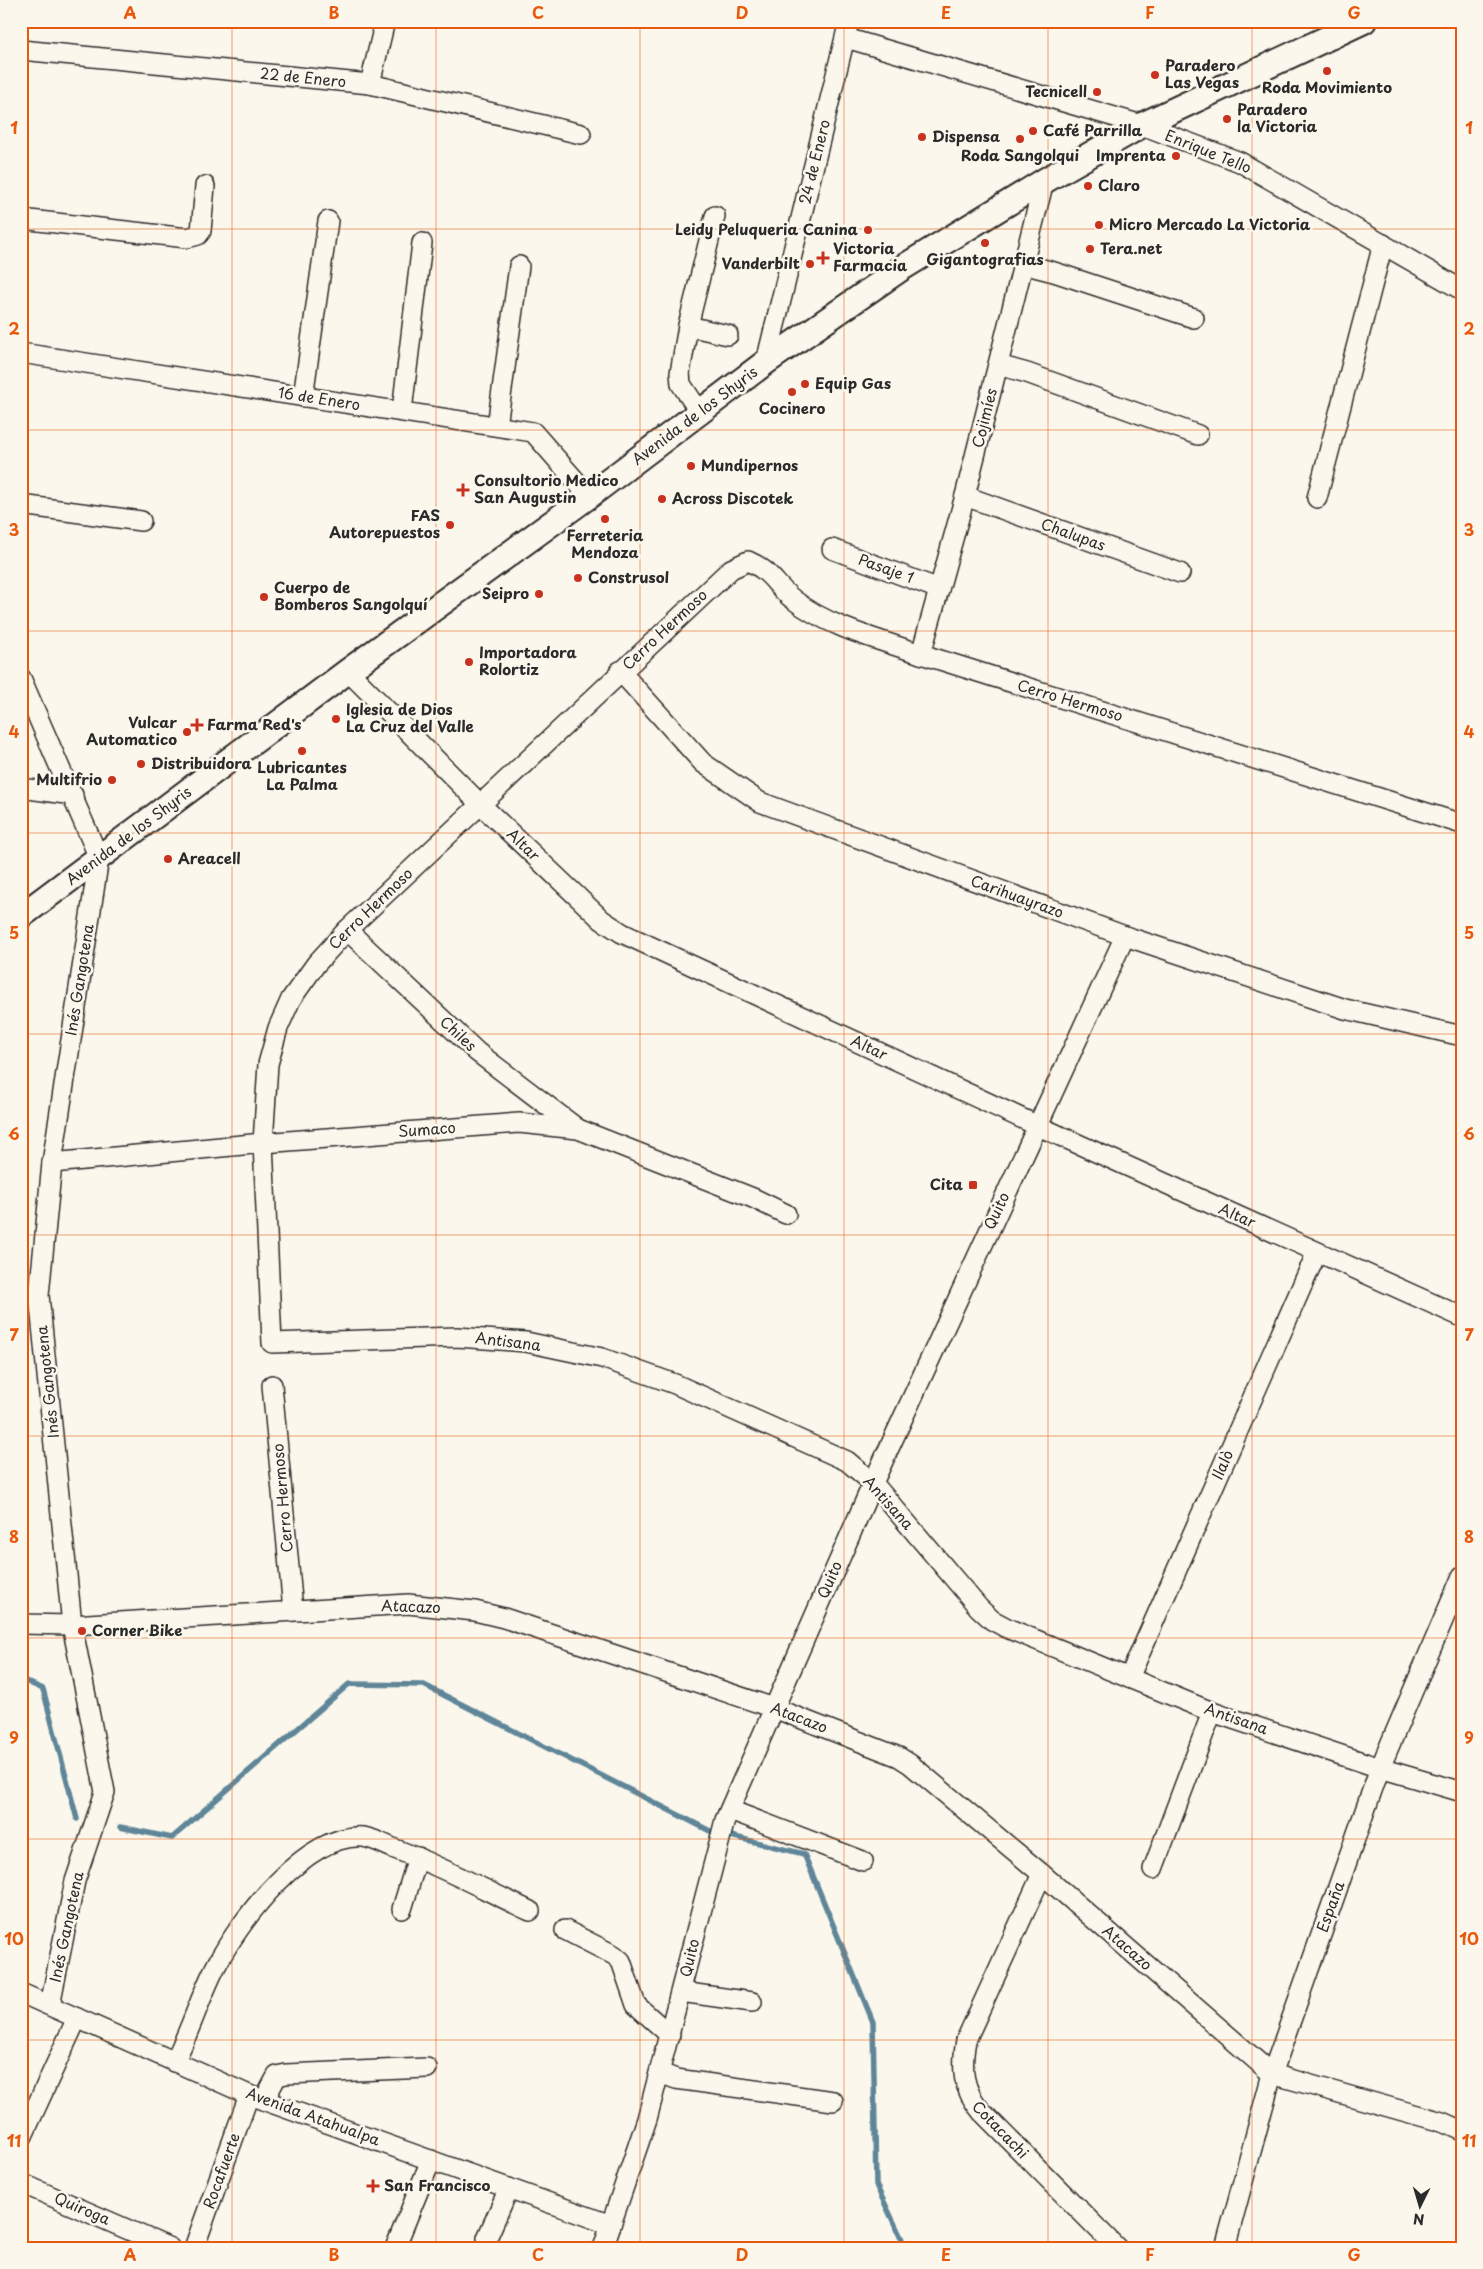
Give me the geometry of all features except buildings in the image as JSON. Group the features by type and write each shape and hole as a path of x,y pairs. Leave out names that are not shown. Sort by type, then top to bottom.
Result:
{"main road":[{"name":"Avenida de los Shyris","path":"21,916 348,671 590,496 699,411 902,268 1044,181 1142,125 1364,21"}],"street":[{"path":"370,84 385,21"},
{"name":"Enrique Tello","path":"848,30 1142,125 1240,162 1462,290"},
{"name":"24 de Enero","path":"766,362 848,30"},
{"name":"22 de Enero","path":"21,50 370,84 581,134"},
{"name":"Cojimíes","path":"921,654 965,496 1044,181"},
{"path":"21,219 187,238 198,236 201,231 206,186"},
{"path":"699,411 681,384 680,379 688,326 715,216"},
{"path":"304,397 328,221"},
{"path":"402,412 422,243"},
{"path":"1317,498 1383,244"},
{"path":"1023,264 1054,272 1194,318"},
{"path":"497,426 519,266"},
{"path":"688,326 728,335"},
{"name":"16 de Enero","path":"21,354 533,432 590,496"},
{"path":"998,364 1027,372 1198,435"},
{"name":"Chalupas","path":"965,496 1180,573"},
{"path":"21,505 142,521"},
{"name":"Pasaje 1","path":"832,549 939,588"},
{"name":"Cerro Hermoso","path":"272,1343 263,1143 268,1064 278,1028 291,999 316,964 347,930 731,569 748,561 762,567 794,600 835,624 921,654 1462,824"},
{"name":"Altar","path":"348,671 481,805 602,920 622,933 1036,1125 1462,1317"},
{"name":"Carihuayrazo","path":"620,672 703,763 760,802 1125,936 1345,1009 1462,1036"},
{"path":"21,678 99,858"},
{"path":"21,788 73,795"},
{"name":"Inés Gangotena","path":"50,2006 74,1881 105,1792 72,1625 39,1295 52,1163 99,858"},
{"name":"Chiles","path":"347,930 477,1052 578,1130"},
{"name":"Quito","path":"603,2248 647,2119 727,1815 873,1483 1036,1125 1125,936"},
{"name":"Sumaco","path":"52,1163 263,1143 519,1123 578,1130 753,1198 786,1214"},
{"name":"Ilalò","path":"1129,1678 1317,1252"},
{"name":"Antisana","path":"272,1343 457,1336 526,1342 602,1358 674,1384 847,1461 873,1483 992,1620 1212,1712 1380,1768 1462,1792"},
{"name":"Cerro Hermoso","path":"272,1385 293,1610"},
{"name":"España","path":"1225,2248 1272,2074 1380,1768 1462,1576"},
{"name":"Atacazo","path":"21,1624 72,1625 408,1604 475,1611 504,1618 774,1708 899,1757 1042,1874 1272,2074 1442,2122 1462,2131"},
{"path":"1153,1869 1212,1712"},
{"path":"727,1815 863,1861"},
{"path":"174,2062 216,1966 238,1927 264,1897 302,1860 341,1839 364,1837 418,1858 530,1911"},
{"path":"402,1909 418,1858"},
{"name":"Cotacachi","path":"1042,1874 966,2040 963,2062 965,2081 970,2098 982,2112 1117,2248"},
{"path":"565,1930 614,1954 621,1961 636,2005 670,2035"},
{"path":"681,1992 752,2002"},
{"name":"Avenida Atahualpa","path":"21,1993 257,2098 611,2225"},
{"path":"21,2140 77,2018"},
{"name":"Rocafuerte","path":"194,2248 257,2098 277,2076 286,2074 427,2068"},
{"path":"660,2073 676,2079 834,2101"},
{"path":"395,2248 431,2160"},
{"name":"Quiroga","path":"21,2183 170,2248"},
{"path":"487,2238 509,2188"}],"waterway":[{"path":"21,1679 43,1689 77,1819"},
{"path":"120,1827 172,1838 349,1684 424,1685 710,1831 804,1854 873,2022 876,2185 906,2248"}],"place":[{"name":"Roda Movimiento","path":"1327,71"},
{"name":"Paradero Las Vegas","path":"1155,75"},
{"name":"Tecnicell","path":"1097,92"},
{"name":"Paradero la Victoria","path":"1227,119"},
{"name":"Café Parrilla","path":"1033,131"},
{"name":"Dispensa","path":"922,137"},
{"name":"Roda Sangolqui","path":"1020,139"},
{"name":"Imprenta","path":"1176,156"},
{"name":"Claro","path":"1088,186"},
{"name":"Micro Mercado La Victoria","path":"1099,225"},
{"name":"Leidy Peluqueria Canina","path":"868,230"},
{"name":"Gigantografias","path":"985,243"},
{"name":"Tera.net","path":"1090,249"},
{"name":"Victoria Farmacia","path":"823,258"},
{"name":"Vanderbilt","path":"810,264"},
{"name":"Equip Gas","path":"805,384"},
{"name":"Cocinero","path":"792,392"},
{"name":"Mundipernos","path":"691,466"},
{"name":"Consultorio Medico San Augustin","path":"463,490"},
{"name":"Across Discotek","path":"662,499"},
{"name":"Ferreteria Mendoza","path":"605,519"},
{"name":"FAS Autorepuestos","path":"450,525"},
{"name":"Construsol","path":"578,578"},
{"name":"Seipro","path":"539,594"},
{"name":"Cuerpo de Bomberos Sangolquí","path":"264,597"},
{"name":"Importadora Rolortiz","path":"469,662"},
{"name":"Iglesia de Dios La Cruz del Valle","path":"336,719"},
{"name":"Farma Red's","path":"197,725"},
{"name":"Vulcar Automatico","path":"187,732"},
{"name":"Lubricantes La Palma","path":"302,751"},
{"name":"Distribuidora","path":"141,764"},
{"name":"Multifrio","path":"112,780"},
{"name":"Areacell","path":"168,859"},
{"name":"Cita","path":"973,1185"},
{"name":"Corner Bike","path":"82,1631"},
{"name":"San Francisco","path":"373,2186"}]}
